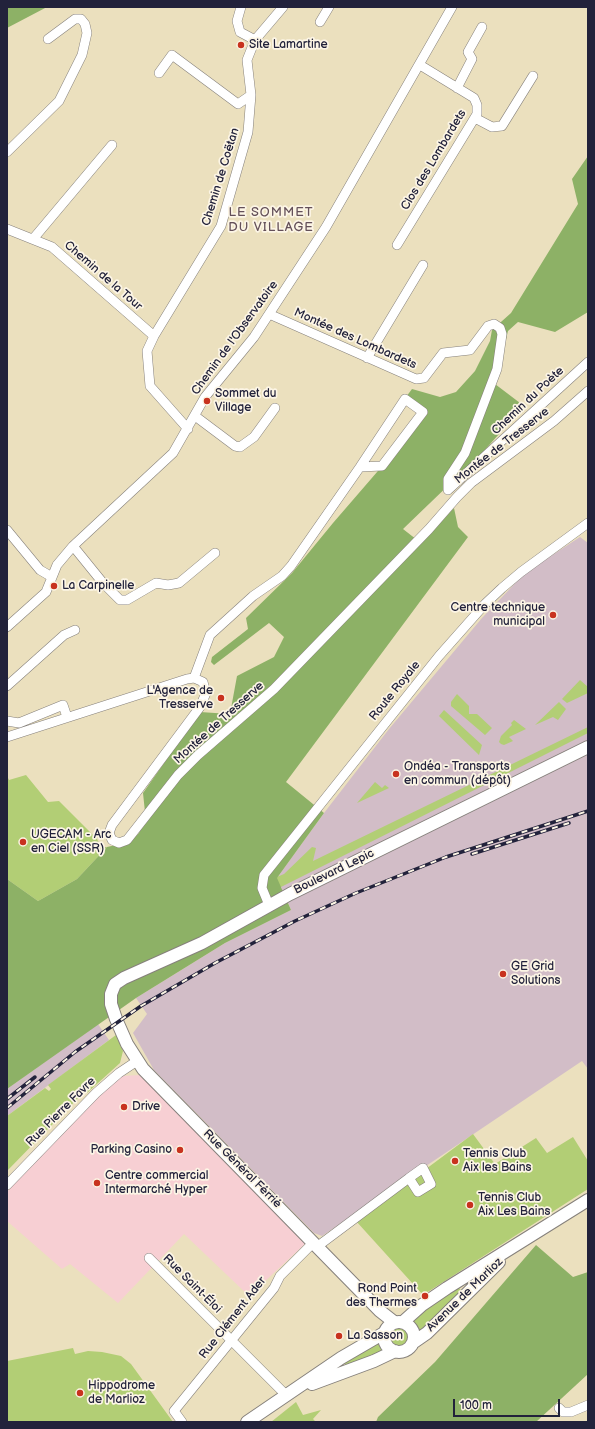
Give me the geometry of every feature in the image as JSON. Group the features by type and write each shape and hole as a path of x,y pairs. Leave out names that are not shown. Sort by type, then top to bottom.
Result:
{"main road":[{"name":"Boulevard Lepic","path":"116,1019 110,998 112,991 118,982 202,943 269,905 588,747"},
{"name":"Rue Général Férrié","path":"116,1019 137,1061 316,1244 380,1311 392,1326"},
{"name":"Avenue de Marlioz","path":"247,1422 354,1349 588,1200"},
{"name":"Avenue de Marlioz","path":"414,1342 426,1333 514,1247"},
{"path":"408,1324 414,1332 414,1342 407,1350 394,1351 387,1346 392,1326 408,1324"},
{"name":"Avenue de Marlioz","path":"290,1393 374,1361 394,1351"}],"street":[{"path":"241,7 237,21 240,32 255,40"},
{"name":"Chemin de Coëtan","path":"188,429 150,386 147,351 154,336 221,226 248,132 252,95 247,60 255,40 283,7"},
{"path":"320,22 329,7"},
{"name":"Chemin de l'Observatoire","path":"7,627 46,592 58,565 73,546 165,461 179,444 210,391 254,337 329,223 452,7"},
{"path":"7,152 58,101 82,55 87,33 85,24 81,19 75,19 48,39"},
{"path":"457,88 472,59 468,52 482,27"},
{"path":"159,73 172,55 238,104 252,95"},
{"name":"Clos des Lombardets","path":"397,245 475,118 476,102 457,88 420,65"},
{"path":"475,118 492,127 502,126 533,76"},
{"path":"33,239 112,145"},
{"name":"Chemin de la Tour","path":"7,229 52,247 154,336"},
{"path":"367,358 423,265"},
{"name":"Montée des Lombardets","path":"269,314 413,379 424,378 443,353 470,350 488,326 494,324 502,331 502,343 497,369 465,453 448,479 448,490"},
{"name":"Chemin du Poète","path":"448,490 588,362"},
{"name":"Montée de Tresserve","path":"194,678 200,680 205,685 206,693 203,702 112,825 110,838 116,843 122,842 130,837 160,796 183,770 274,689 429,529 457,497 472,483 554,421 588,391"},
{"path":"7,737 194,678 210,634 253,596 282,576 291,566 405,399 423,412 382,466 369,468 360,467"},
{"path":"195,416 235,446 240,447 254,437 275,408"},
{"path":"448,490 451,492 455,491 498,457 501,461"},
{"name":"Route Royale","path":"269,905 262,888 264,875 439,656 485,604 502,588 521,572 588,523"},
{"path":"7,530 40,570 52,577"},
{"path":"73,546 103,583 120,600 127,600 156,583 168,585 179,583 215,553"},
{"path":"7,686 64,635 75,630"},
{"path":"7,721 19,722 63,705 68,717"},
{"name":"Rue Pierre Favre","path":"7,1185 96,1093 119,1073 137,1061"},
{"name":"Rue Clément Ader","path":"182,1422 174,1411 274,1288 280,1276 316,1244 408,1178"},
{"name":"Rue Saint-Éloi","path":"149,1258 232,1340 290,1393"},
{"path":"559,1408 563,1412 571,1412 588,1405"}],"shaded area":[{"path":"580,537 588,543 588,1069 582,1061 322,1236 314,1233 154,1070 133,1033 147,1014 136,998 225,943 291,910 277,878 324,813 389,729 482,618 525,573"},
{"path":"98,1024 109,1040 7,1116 7,1089"},
{"path":"141,1075 304,1239 305,1244 249,1296 184,1234 118,1303 70,1264 62,1269 7,1221 7,1192 14,1184 61,1133 120,1076"}],"green space":[{"path":"7,7 47,7 7,28"},
{"path":"588,156 588,312 555,332 518,322 508,331 495,384 524,406 483,452 403,529 421,543 454,508 458,527 468,537 286,782 324,813 277,878 291,910 225,943 136,998 7,1089 7,879 38,901 77,879 107,847 116,845 125,846 139,833 145,812 143,793 200,712 230,714 237,676 274,657 284,637 269,623 214,665 211,662 212,657 248,629 246,618 292,573 428,413 406,397 412,389 440,397 456,392 475,371 490,341 492,330 511,313 578,204 572,179"},
{"path":"580,680 588,687 588,693 567,703 562,699"},
{"path":"457,694 469,706 469,714 477,714 492,728 485,735 451,706 451,702"},
{"path":"559,702 566,709 558,720 553,717 535,725"},
{"path":"444,710 482,745 479,755 439,716"},
{"path":"514,720 526,729 509,737 513,741 504,745 501,744 499,742 501,736 512,725 511,723"},
{"path":"588,727 588,733 273,891 272,879 284,874 312,847 316,848 313,861"},
{"path":"26,775 48,802 59,801 97,839 101,847 107,847 77,879 38,901 7,879 7,776 9,780"},
{"path":"375,782 382,788 385,785 389,788 357,803"},
{"path":"116,1035 123,1051 120,1063 87,1093 85,1091 7,1171 7,1116 45,1088 49,1091 51,1089 48,1085"},
{"name":"Tennis Club Aix Les Bains","path":"473,1134 495,1164 536,1138 547,1153 573,1137 588,1161 588,1189 423,1295 356,1221"},
{"path":"536,1245 573,1277 588,1272 588,1374 536,1422 376,1422 378,1417 435,1362"},
{"path":"456,1285 462,1291 421,1333 411,1320"},
{"path":"397,1327 405,1328 410,1335 409,1341 403,1347 396,1347 390,1341 390,1333"},
{"path":"377,1341 383,1353 346,1365 344,1363"},
{"name":"Hippodrome de Marlioz","path":"73,1348 75,1354 88,1351 121,1356 131,1364 173,1422 7,1422 7,1361"},
{"path":"296,1402 303,1415 321,1410 313,1419 316,1422 271,1422"}],"railway":[{"path":"7,1108 75,1052 141,1006 215,963 295,921 356,893 446,857 588,811"},
{"path":"472,854 569,823"},
{"path":"7,1099 35,1077"}],"place":[{"name":"Site Lamartine","path":"241,45"},
{"name":"Sommet du Village","path":"207,401"},
{"name":"La Carpinelle","path":"54,586"},
{"name":"Centre technique municipal","path":"553,615"},
{"name":"L'Agence de Tresserve","path":"221,698"},
{"name":"Ondéa - Transports en commun (dépôt)","path":"396,774"},
{"name":"UGECAM - Arc en Ciel (SSR)","path":"23,842"},
{"name":"GE Grid Solutions","path":"503,974"},
{"name":"Drive","path":"124,1107"},
{"name":"Parking Casino","path":"180,1150"},
{"name":"Tennis Club Aix les Bains","path":"455,1161"},
{"name":"Centre commercial Intermarché Hyper","path":"97,1183"},
{"name":"Tennis Club Aix Les Bains","path":"470,1205"},
{"name":"Rond Point des Thermes","path":"425,1296"},
{"name":"La Sasson","path":"339,1336"},
{"name":"Hippodrome de Marlioz","path":"80,1393"}],"district":[{"name":"LE SOMMET DU VILLAGE","path":"271,220"}]}
